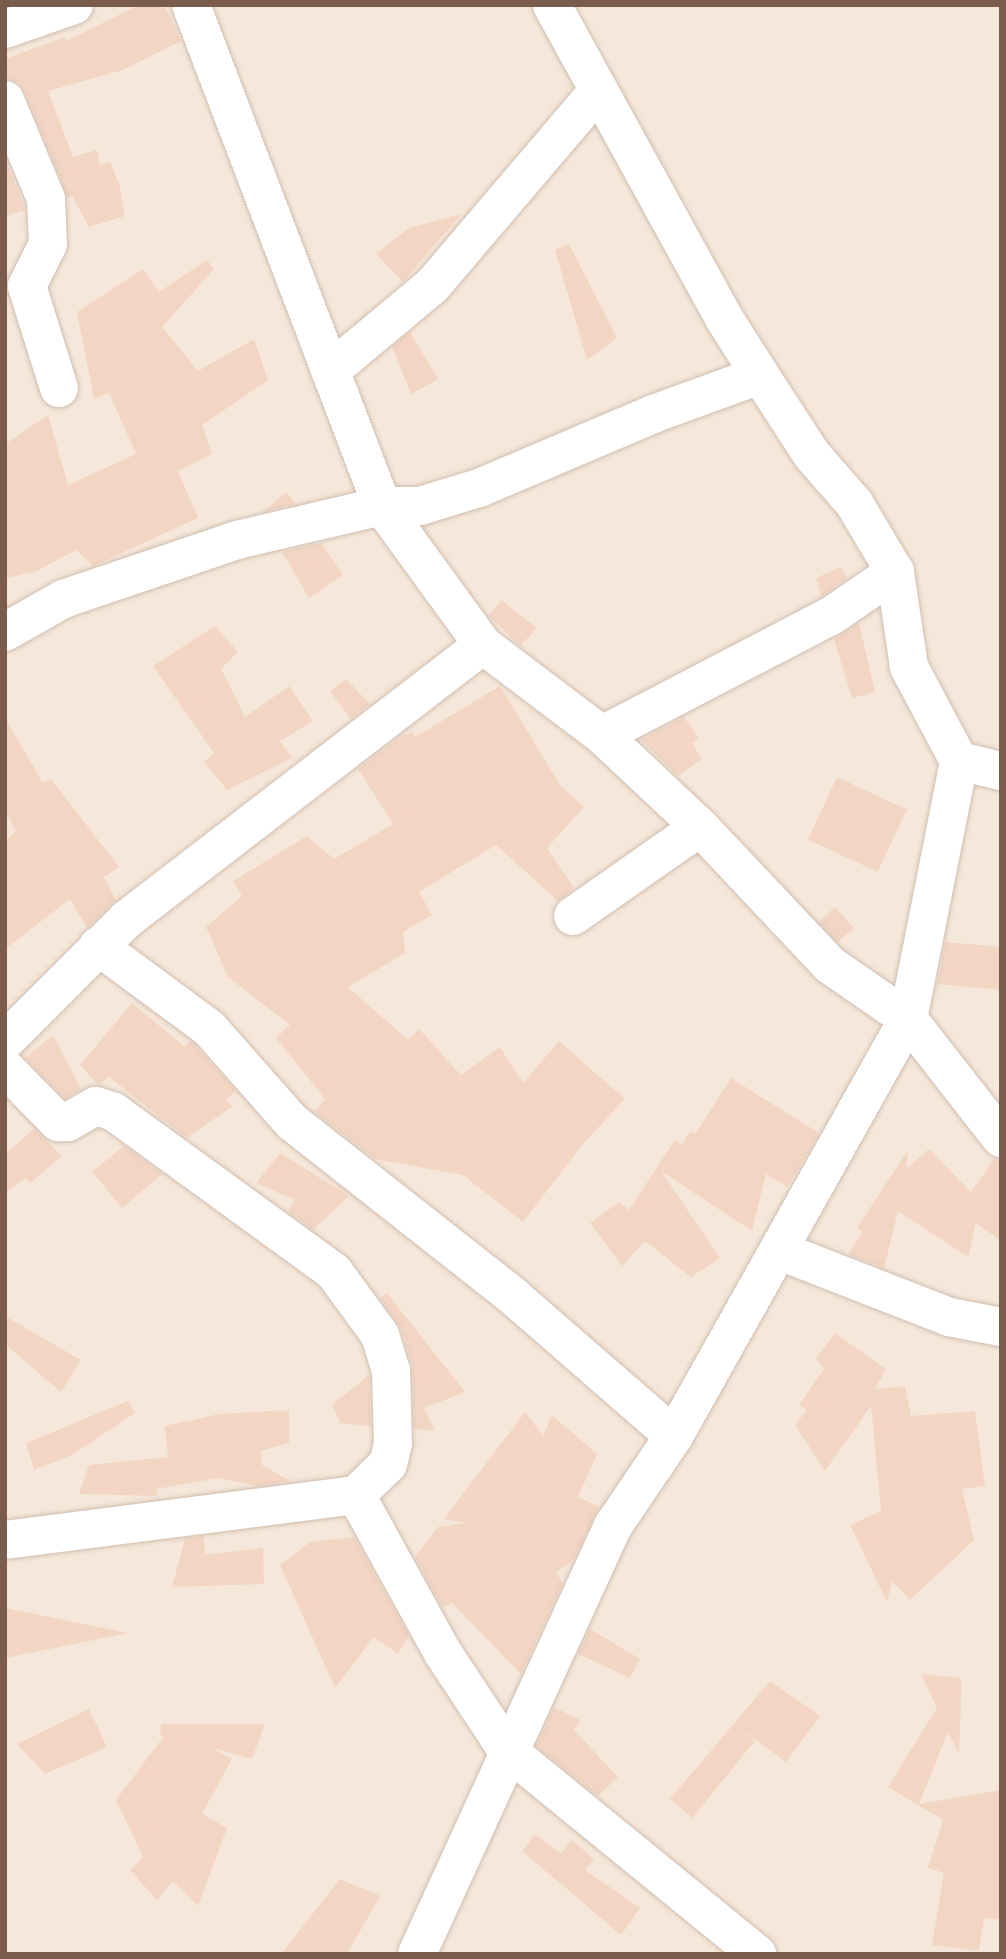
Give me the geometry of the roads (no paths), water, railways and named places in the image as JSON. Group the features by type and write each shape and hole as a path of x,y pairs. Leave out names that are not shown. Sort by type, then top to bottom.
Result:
{"street":[{"path":"6,28 74,5"},
{"path":"191,5 382,506 483,645 602,735 700,827 830,965 908,1019 1001,1138"},
{"path":"417,1954 507,1750 613,1526 674,1436 908,1019 959,761 909,667 895,572 854,503 812,456 760,375 552,5"},
{"path":"330,371 448,269 598,90"},
{"path":"5,100 46,199 48,244 27,286 59,388"},
{"path":"5,632 63,599 237,540 382,506 420,506 479,488 653,414 760,375"},
{"path":"602,735 831,616 895,572"},
{"path":"5,1041 98,946 483,645"},
{"path":"959,761 1001,771"},
{"path":"573,916 700,827"},
{"path":"98,946 209,1028 292,1122 514,1297 674,1436"},
{"path":"5,1068 58,1122 68,1122 96,1107 114,1112 334,1272 359,1300 380,1335 391,1370 393,1444 388,1464 356,1495 5,1540"},
{"path":"780,1251 950,1317 1001,1327"},
{"path":"356,1495 443,1653 507,1750 757,1954"}]}
